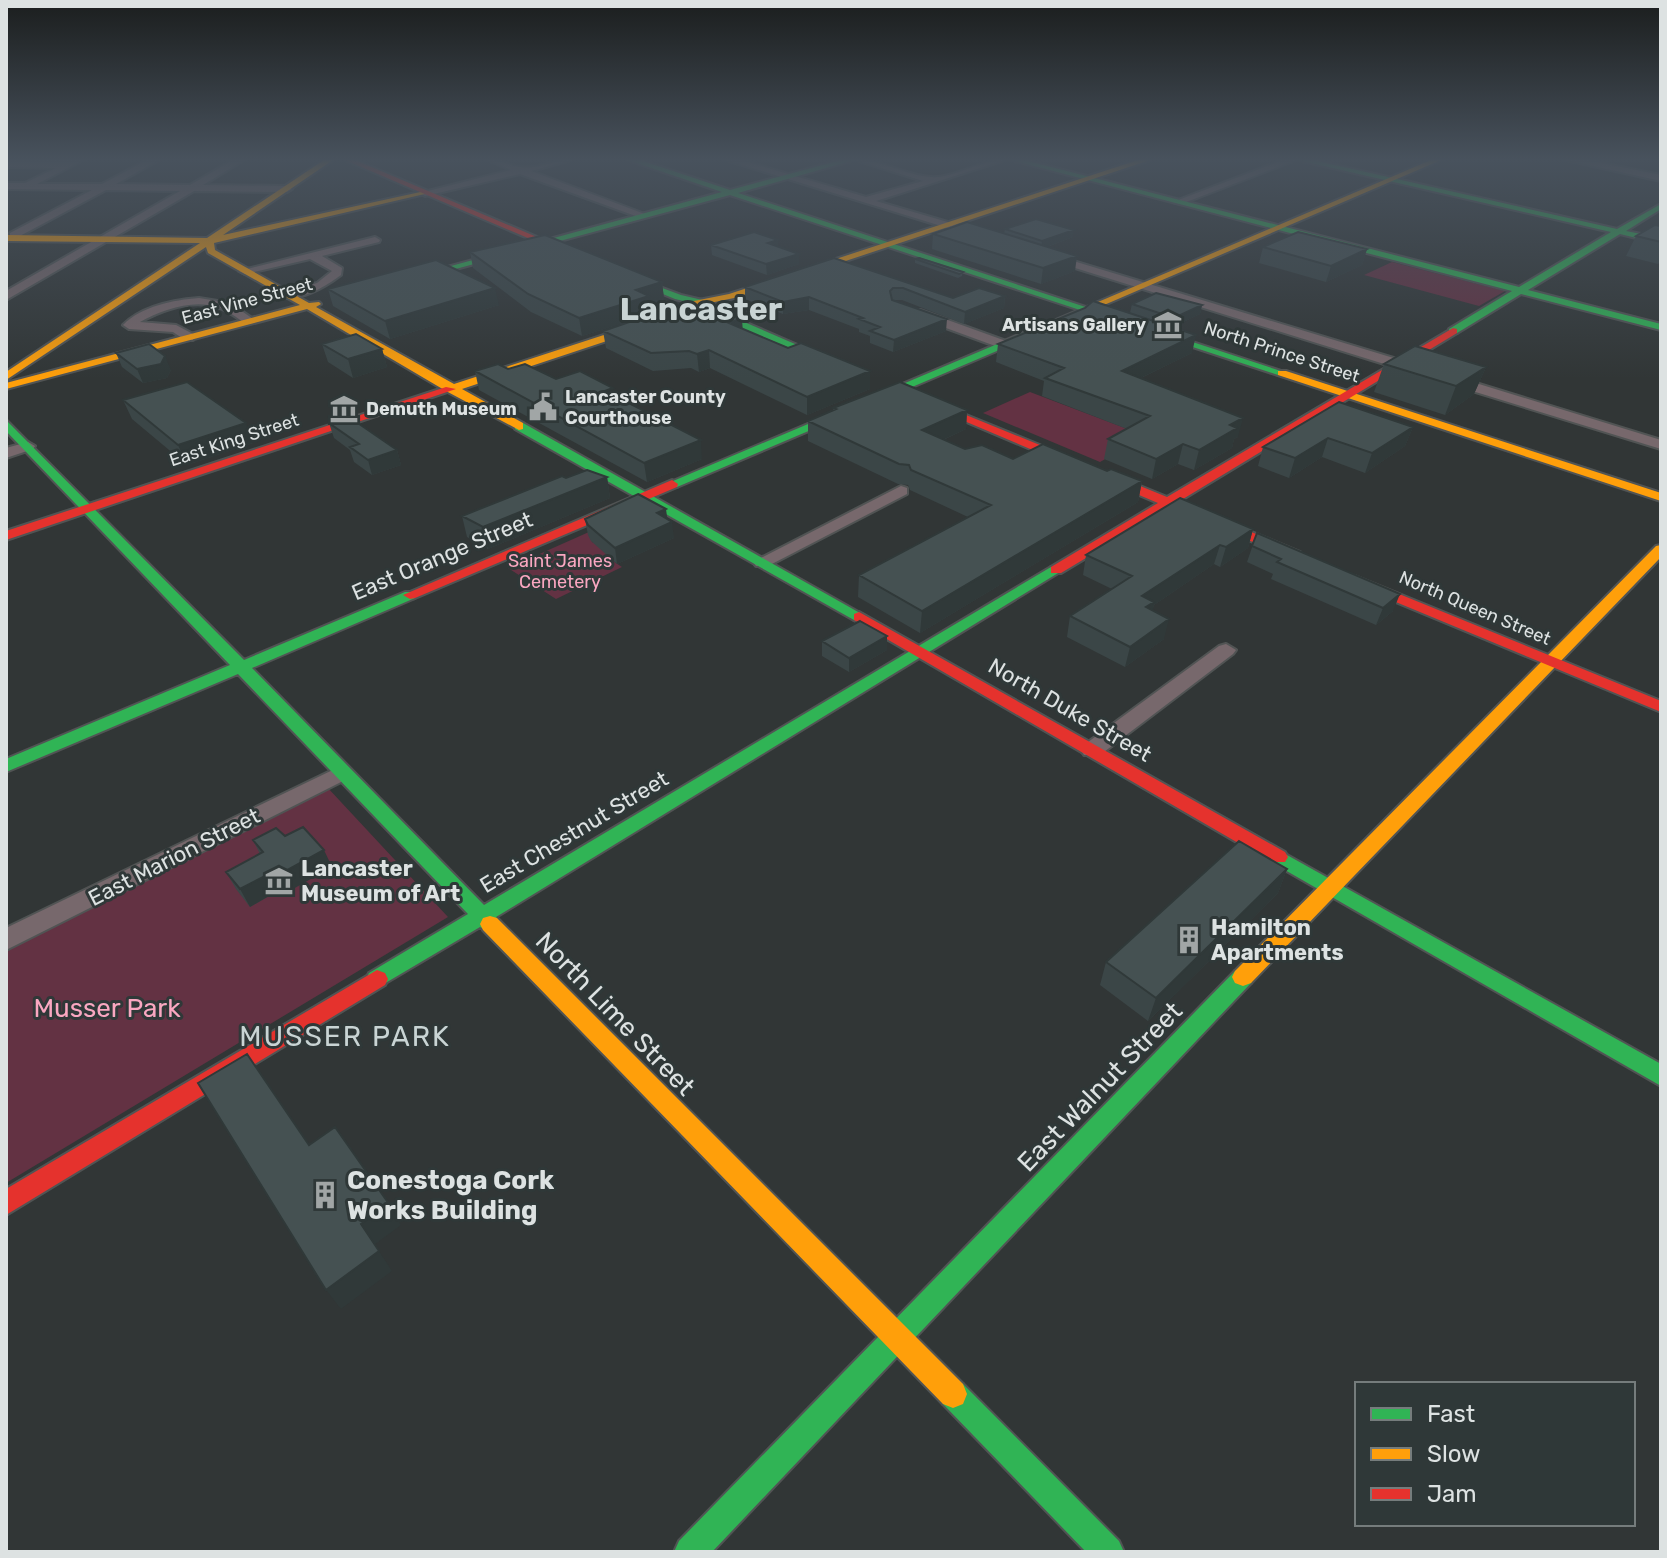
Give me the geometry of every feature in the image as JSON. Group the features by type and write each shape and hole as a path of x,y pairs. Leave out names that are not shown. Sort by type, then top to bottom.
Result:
{"main road":[{"path":"6,377 221,233"},
{"path":"9,236 209,241 246,233"},
{"path":"520,233 678,297 701,302 731,320 1311,562"},
{"path":"392,283 583,233"},
{"name":"North Prince Street","path":"856,233 1661,497"},
{"name":"East King Street","path":"6,536 657,321 701,302 731,296 927,233"},
{"name":"East Orange Street","path":"6,766 1267,233"},
{"path":"1296,233 1661,327"},
{"name":"East Chestnut Street","path":"6,1203 1618,233"},
{"path":"1622,233 1661,241"},
{"name":"North Duke Street","path":"209,241 211,251 305,306 920,651 1661,1076"},
{"name":"East Vine Street","path":"6,386 334,299"},
{"name":"North Lime Street","path":"6,424 90,508 341,773 1108,1552"},
{"name":"East Walnut Street","path":"690,1552 1330,887 1661,549"},
{"name":"North Queen Street","path":"1339,573 1661,707"}],"street":[{"path":"6,296 116,233"},
{"path":"971,233 983,236"},
{"path":"245,271 375,240"},
{"path":"1038,253 1661,445"},
{"path":"286,295 321,285 337,273 338,270 312,255"},
{"path":"189,337 176,329 129,325 161,306 213,303 224,305 250,321"},
{"path":"906,309 1002,344"},
{"path":"6,453 28,446"},
{"path":"762,562 901,491"},
{"path":"1092,750 1226,650"},
{"name":"East Marion Street","path":"6,940 341,773"}],"green space":[{"path":"1392,262 1505,291 1479,306 1364,275"},
{"path":"1030,392 1146,436 1100,462 983,413"},
{"name":"Saint James Cemetery","path":"589,532 592,542 613,551 605,556 622,567 556,599 508,568"},
{"name":"Musser Park","path":"327,787 448,917 6,1183 6,950"}],"building":[{"path":"756,233 778,240 768,243 799,254 766,264 711,245"},
{"path":"1002,233 1077,256 1043,268 933,234"},
{"path":"1016,233 1066,233 1042,241"},
{"path":"1301,233 1367,249 1331,266 1263,247"},
{"path":"1642,233 1661,233 1661,242 1636,236"},
{"path":"545,235 662,282 636,290 649,296 579,318 528,294 470,252"},
{"path":"834,258 953,298 979,288 1005,296 965,312 903,288 893,288 890,291 892,300 947,319 894,340 870,331 880,327 859,319 863,318 809,297 783,302 745,287"},
{"path":"915,259 963,272 959,274"},
{"path":"436,260 495,288 385,321 328,289"},
{"path":"1156,293 1202,305 1174,318 1132,304"},
{"path":"1093,301 1196,335 1122,371 1243,418 1230,425 1237,428 1199,450 1183,444 1156,459 1108,439 1150,416 1045,378 1064,368 998,344 1085,308"},
{"path":"716,306 742,318 729,323 788,348 801,343 870,371 807,397 709,350 697,354 689,351 651,353 603,331 673,307 691,315"},
{"path":"356,334 382,349 348,359 322,344"},
{"path":"149,344 165,356 161,364 137,369 116,353"},
{"path":"1415,346 1486,367 1456,386 1384,364"},
{"path":"498,364 508,369 525,364 556,379 580,371 613,388 605,391 701,440 644,463 475,371"},
{"path":"187,382 246,423 178,445 123,400"},
{"path":"900,382 967,410 922,430 965,449 982,445 1013,459 1043,444 1107,471 1111,469 1142,481 922,611 859,575 991,505 808,421"},
{"path":"1339,402 1413,427 1372,453 1328,438 1295,458 1263,447"},
{"path":"349,417 397,450 368,460 350,447 359,444 329,423"},
{"path":"587,470 607,477 483,527 462,516 562,476 566,478"},
{"path":"638,494 666,509 657,513 672,522 615,548 588,525 585,519"},
{"path":"1180,498 1253,529 1226,547 1220,545 1142,596 1154,602 1146,607 1169,619 1130,647 1070,616 1132,576 1086,555"},
{"path":"1257,533 1400,594 1383,608 1277,562 1281,559 1252,546"},
{"path":"860,621 887,636 849,658 822,641"},
{"path":"303,827 324,850 282,873 267,875 240,889 226,872 263,852 253,840 276,828 285,836"},
{"name":"Hamilton Apartments","path":"1239,841 1287,869 1156,998 1106,962"},
{"name":"Conestoga Cork Works Building","path":"247,1054 309,1145 335,1127 389,1204 361,1224 379,1251 326,1290 198,1083"}],"traffic: fast":[{"path":"412,278 581,233"},
{"path":"853,233 1282,373"},
{"path":"1296,233 1661,327"},
{"path":"1453,331 1617,233"},
{"path":"1624,233 1661,241"},
{"path":"622,274 678,297 708,304 731,320 834,363"},
{"path":"672,484 1035,331"},
{"path":"6,424 490,924"},
{"path":"519,426 859,617"},
{"path":"377,979 1056,570"},
{"path":"6,766 410,595"},
{"path":"1278,857 1661,1076"},
{"path":"690,1552 1243,977"},
{"path":"953,1394 1108,1552"}],"traffic: slow":[{"path":"6,377 221,233"},
{"path":"6,238 209,241 246,233"},
{"path":"450,389 663,319 692,304 731,296 925,233"},
{"path":"1035,331 1267,233"},
{"path":"209,241 211,251 519,426"},
{"path":"6,386 316,304"},
{"path":"1282,373 1661,497"},
{"path":"1243,977 1661,549"},
{"path":"490,924 953,1394"}],"traffic: jam":[{"path":"522,233 573,254"},
{"path":"1056,570 1453,331"},
{"path":"6,536 450,389"},
{"path":"923,401 1295,555"},
{"path":"410,595 672,484"},
{"path":"1355,580 1661,707"},
{"path":"859,617 1278,857"},
{"path":"6,1203 377,979"}],"place":[{"name":"Artisans Gallery","path":"1168,325"},
{"name":"Lancaster County Courthouse","path":"543,407"},
{"name":"Demuth Museum","path":"344,409"},
{"name":"Lancaster Museum of Art","path":"279,881"},
{"name":"Hamilton Apartments","path":"1189,940"},
{"name":"Conestoga Cork Works Building","path":"325,1195"}],"district":[{"name":"Lancaster","path":"701,309"},
{"name":"MUSSER PARK","path":"345,1036"}]}
